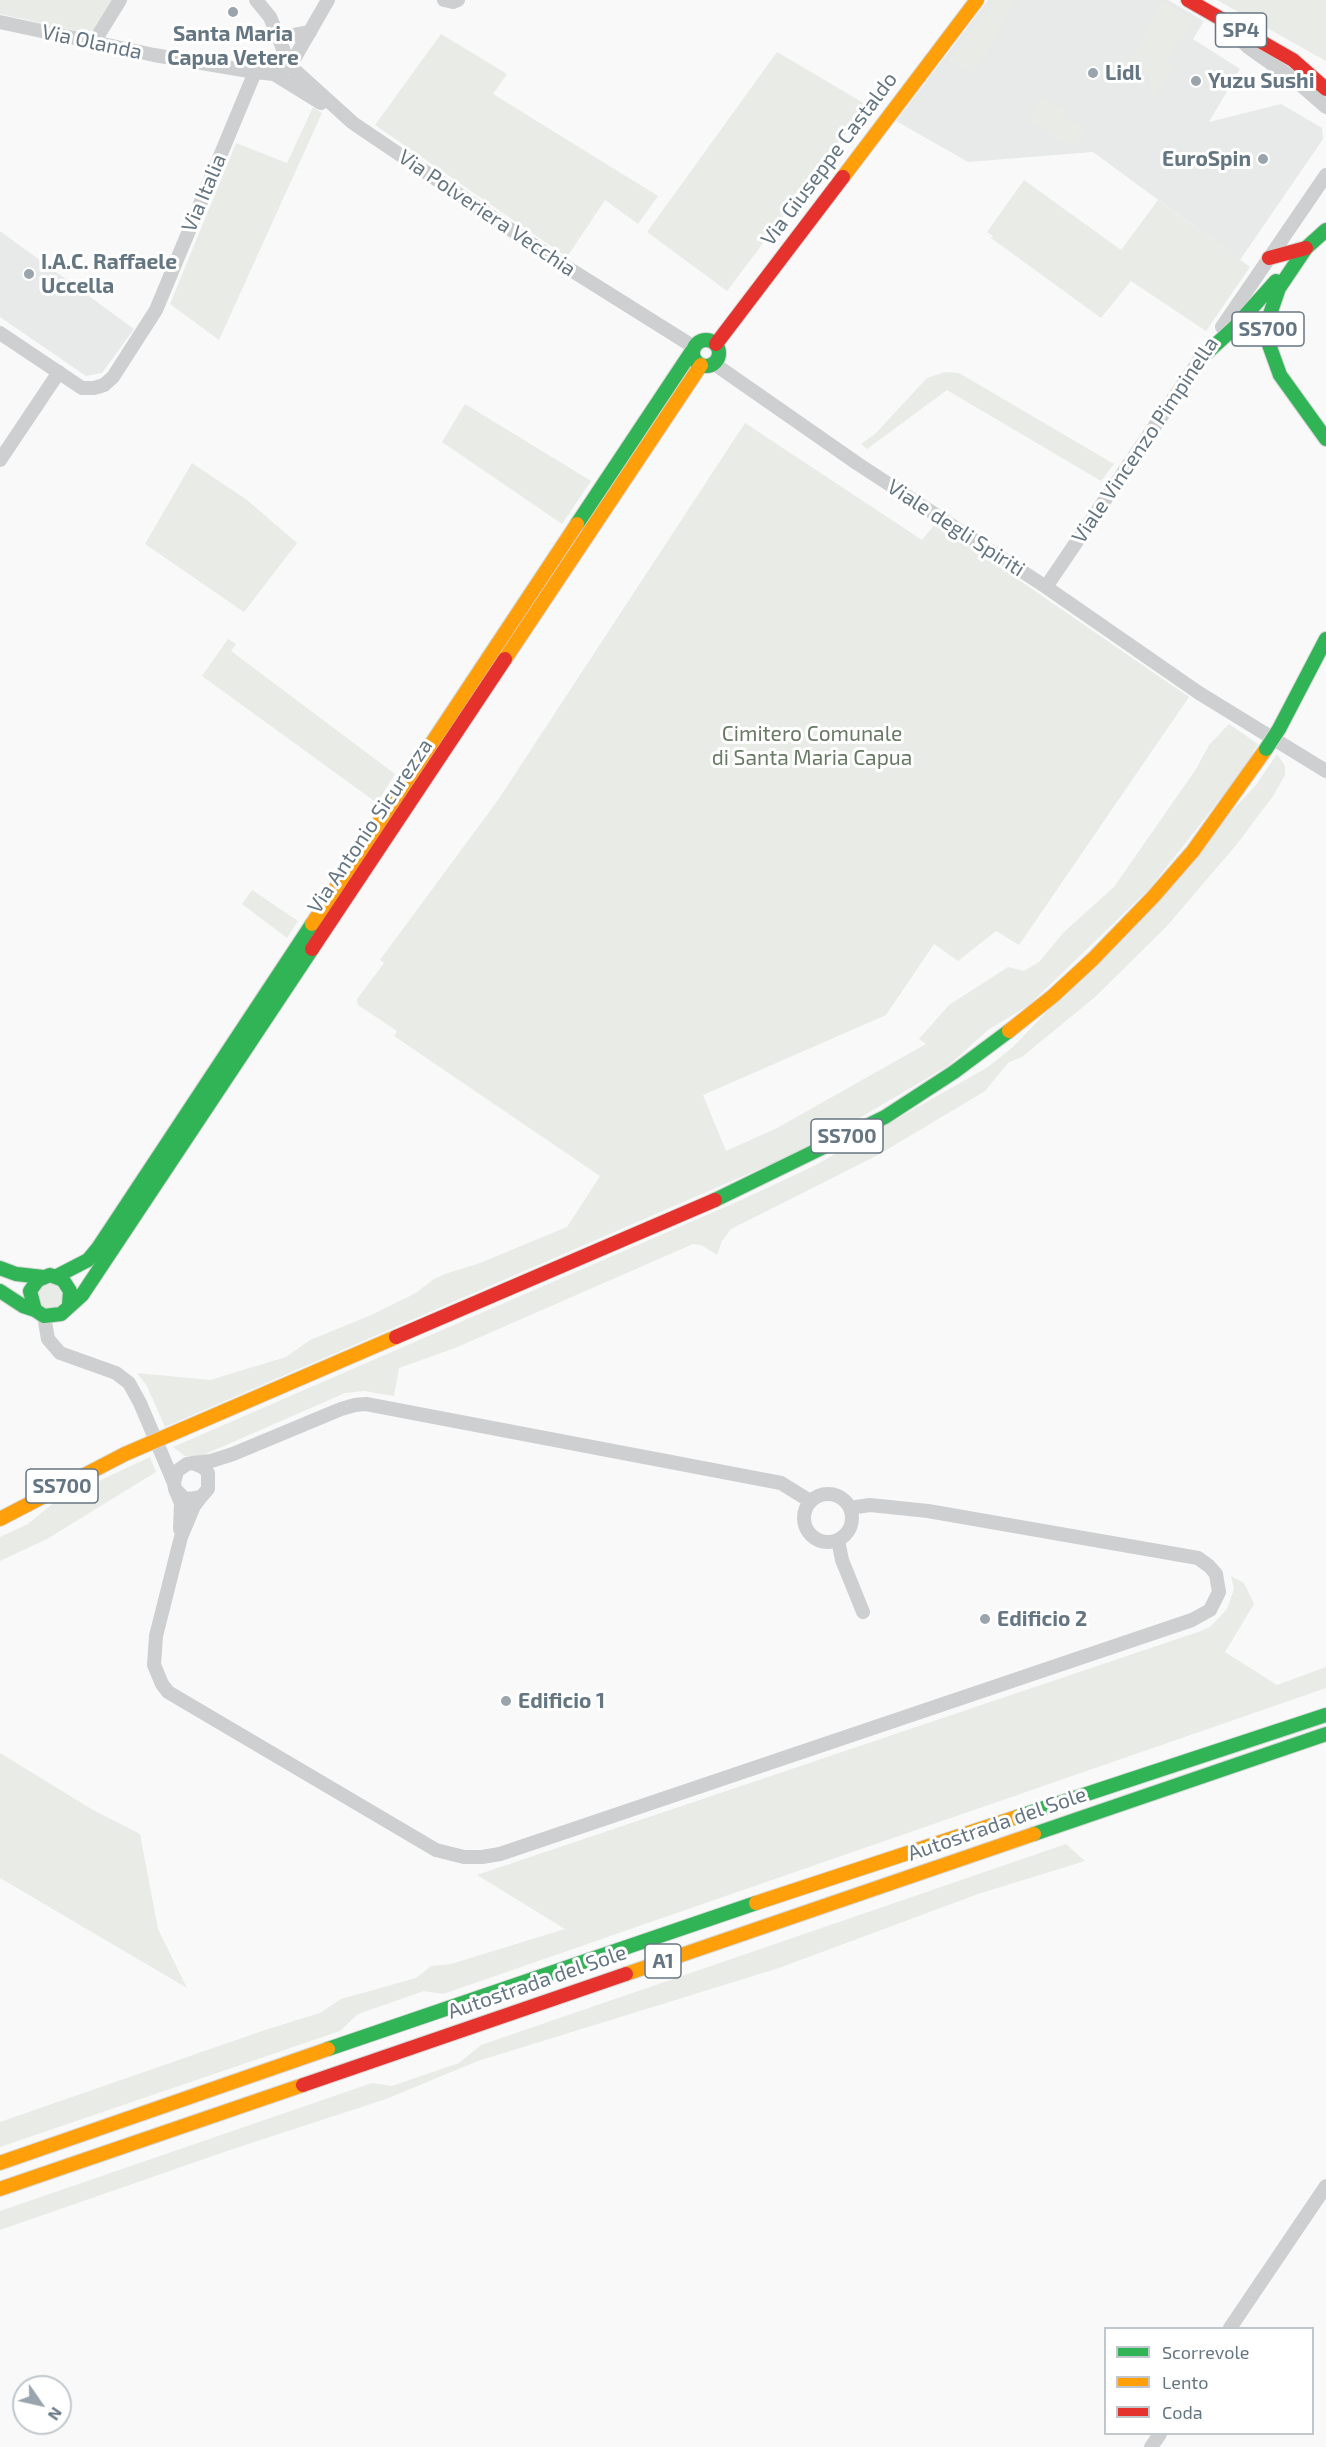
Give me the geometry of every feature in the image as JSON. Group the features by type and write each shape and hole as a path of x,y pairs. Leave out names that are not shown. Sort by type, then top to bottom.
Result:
{"main road":[{"name":"Via Giuseppe Castaldo","path":"702,345 962,0"},
{"name":"Via Giuseppe Castaldo","path":"702,345 977,0"},
{"name":"SP4","path":"1188,0 1293,60 1326,75"},
{"name":"SP4","path":"1293,60 1326,89"},
{"name":"SS700","path":"1326,230 1306,248 1279,288 1268,320 1267,339 1277,368 1326,439"},
{"path":"1269,258 1306,248"},
{"path":"1295,395 1278,349 1276,331 1279,312 1298,276 1308,263 1326,249"},
{"path":"1201,358 1234,328 1295,262"},
{"path":"702,345 719,352 707,364 694,359 702,345"},
{"name":"Via Antonio Sicurezza","path":"50,1276 88,1260 98,1248 702,345"},
{"name":"Via Antonio Sicurezza","path":"40,1313 60,1314 82,1295 707,364"},
{"name":"SS700","path":"0,1519 125,1454 707,1204 885,1117 954,1072 1053,996 1153,897 1199,842 1245,781 1279,729 1326,639"},
{"path":"0,1268 16,1274 50,1276 68,1285 69,1305"},
{"path":"40,1313 32,1304 30,1291 33,1285 50,1276"},
{"path":"0,1291 23,1306 40,1313"},
{"name":"Autostrada del Sole","path":"0,2163 625,1947 1326,1715"},
{"name":"Autostrada del Sole","path":"0,2189 1326,1734"}],"street":[{"path":"94,42 120,0"},
{"path":"256,0 270,17 290,66"},
{"path":"274,74 290,66 328,0"},
{"path":"444,0 453,2 458,0"},
{"path":"1218,17 1248,47 1296,81 1326,107"},
{"name":"Via Olanda","path":"0,22 94,42 274,74"},
{"path":"276,34 294,35 310,32"},
{"name":"Via Polveriera Vecchia","path":"290,66 353,123 561,263 702,345"},
{"name":"Via Italia","path":"59,372 82,388 104,385 113,377 156,310 255,72"},
{"path":"274,74 353,123"},
{"name":"Viale Vincenzo Pimpinella","path":"1046,587 1326,175"},
{"path":"0,333 59,372 0,460"},
{"name":"Viale degli Spiriti","path":"707,364 1046,587 1199,693 1326,771"},
{"path":"40,1313 48,1339 60,1353 116,1373 129,1383 141,1403 181,1503 181,1537"},
{"path":"174,1486 177,1471 190,1464 233,1454 341,1409 366,1404 781,1483 810,1501"},
{"path":"160,1449 178,1461 204,1468 208,1473 209,1484"},
{"path":"233,1454 216,1470 205,1494 194,1506 181,1537 154,1652 154,1665 162,1684 168,1692 436,1850 464,1857 500,1854 1192,1620 1210,1610 1215,1605 1220,1592 1218,1580 1212,1569 1198,1558 928,1511 870,1505 850,1508"},
{"path":"174,1486 184,1498 201,1497"},
{"path":"832,1494 840,1497 850,1508 852,1522 838,1540 822,1541 808,1532 804,1515 810,1501 817,1496 832,1494"},
{"path":"838,1540 842,1560 863,1612"},
{"path":"1231,2327 1326,2186"}],"shaded area":[{"path":"988,0 1168,0 1204,21 1193,39 1240,69 1209,122 1281,104 1322,128 1323,139 1240,260 1093,152 968,162 896,121"},
{"name":"I.A.C. Raffaele Uccella","path":"0,231 134,329 102,373 86,376 0,317"}],"green space":[{"path":"0,0 112,0 94,29 87,33 0,14"},
{"path":"995,0 1017,0 974,75 948,60"},
{"path":"1217,0 1326,0 1326,61"},
{"path":"1163,1 1194,20 1166,62 1174,67 1151,104 1147,74 1136,69 1124,70"},
{"path":"441,34 507,74 493,94 658,196 638,224 605,200 567,257 375,125"},
{"path":"777,52 867,105 727,291 647,232"},
{"path":"1041,98 1063,110 1062,114 1086,128 1075,148 1028,121"},
{"path":"313,107 322,113 219,340 170,304 236,143 287,163"},
{"path":"1024,180 1121,250 1158,200 1250,267 1206,331 1131,281 1101,318 991,238 993,236 987,232"},
{"path":"945,372 959,373 1114,464 1101,481 947,390 867,449 861,444 875,434 927,378"},
{"path":"465,404 591,481 562,524 442,442"},
{"name":"Cimitero Comunale di Santa Maria Capua","path":"745,423 922,540 936,523 1189,697 1019,945 996,931 958,961 934,944 886,1015 703,1095 726,1151 777,1128 926,1044 919,1039 949,1005 1008,967 1024,971 1039,962 1064,932 1114,887 1196,769 1209,745 1229,724 1258,744 1239,775 1150,888 1029,1005 988,1030 948,1066 810,1147 165,1427 147,1386 137,1373 210,1380 286,1357 310,1340 369,1316 416,1293 434,1279 480,1263 567,1227 600,1176 394,1036 397,1031 358,1005 357,999 384,963 380,960 498,800"},
{"path":"192,463 247,500 297,543 244,612 145,544"},
{"path":"228,639 236,644 231,651 395,774 377,803 202,676"},
{"path":"1277,754 1285,766 1285,775 1273,796 1237,844 1167,926 1095,997 1022,1057 1009,1062 985,1091 878,1155 731,1229 722,1241 717,1255 701,1245 693,1244 455,1348 399,1368 394,1396 364,1391 345,1393 201,1456 185,1456 173,1447 739,1201 814,1166 988,1067 1013,1047 1035,1024 1256,785"},
{"path":"252,890 298,921 287,938 242,904"},
{"path":"45,1283 57,1284 64,1299 55,1309 41,1306 37,1294"},
{"path":"150,1457 156,1472 47,1539 0,1561 0,1537 28,1524 56,1501"},
{"path":"1231,1576 1244,1583 1254,1604 1225,1652 1277,1685 1326,1667 1326,1688 443,1994 424,1991 358,2014 340,2031 0,2147 0,2122 320,2013 341,1999 416,1978 431,1966 451,1964 565,1929 477,1875 1201,1631 1211,1626 1227,1609 1234,1589"},
{"path":"0,1753 93,1810 140,1834 158,1929 187,1988 0,1878"},
{"path":"1066,1844 1085,1861 978,1894 779,1968 478,2061 386,2099 230,2150 0,2230 0,2211 372,2083 392,2086 459,2063 481,2045"}],"traffic: fast":[{"path":"1326,230 1306,248 1279,288 1268,320 1267,339 1280,375 1326,439"},
{"path":"1201,358 1234,328 1276,281"},
{"path":"706,340 715,344 719,353 715,362 706,366 697,362 693,353 697,344 706,340"},
{"path":"577,524 692,351"},
{"path":"1279,729 1326,639"},
{"path":"1266,749 1279,729"},
{"path":"57,1276 88,1260 98,1248 312,924"},
{"path":"69,1305 70,1291 63,1280 50,1275 38,1280 30,1291 35,1310 44,1316 61,1314 82,1295 312,949"},
{"path":"715,1200 885,1117 954,1072 1009,1031"},
{"path":"0,1268 16,1274 43,1277"},
{"path":"0,1291 23,1306 35,1310"},
{"path":"1017,1817 1326,1715"},
{"path":"1034,1834 1326,1734"},
{"path":"328,2049 756,1903"}],"traffic: slow":[{"path":"843,177 977,0"},
{"path":"505,659 701,365"},
{"path":"312,924 577,524"},
{"path":"1009,1031 1053,996 1093,959 1153,897 1193,851 1266,749"},
{"path":"183,1429 396,1337"},
{"path":"125,1454 183,1429"},
{"path":"0,1519 125,1454"},
{"path":"756,1903 1017,1817"},
{"path":"626,1974 1034,1834"},
{"path":"0,2163 328,2049"},
{"path":"0,2189 303,2085"}],"traffic: jam":[{"path":"1188,0 1293,60 1326,89"},
{"path":"716,344 843,177"},
{"path":"1269,258 1306,248"},
{"path":"312,949 505,659"},
{"path":"396,1337 715,1200"},
{"path":"303,2085 626,1974"}],"place":[{"name":"Santa Maria Capua Vetere","path":"233,12"},
{"name":"Lidl","path":"1093,73"},
{"name":"Yuzu Sushi","path":"1196,81"},
{"name":"EuroSpin","path":"1263,159"},
{"name":"I.A.C. Raffaele Uccella","path":"29,274"},
{"name":"Edificio 2","path":"985,1619"},
{"name":"Edificio 1","path":"506,1701"}]}
